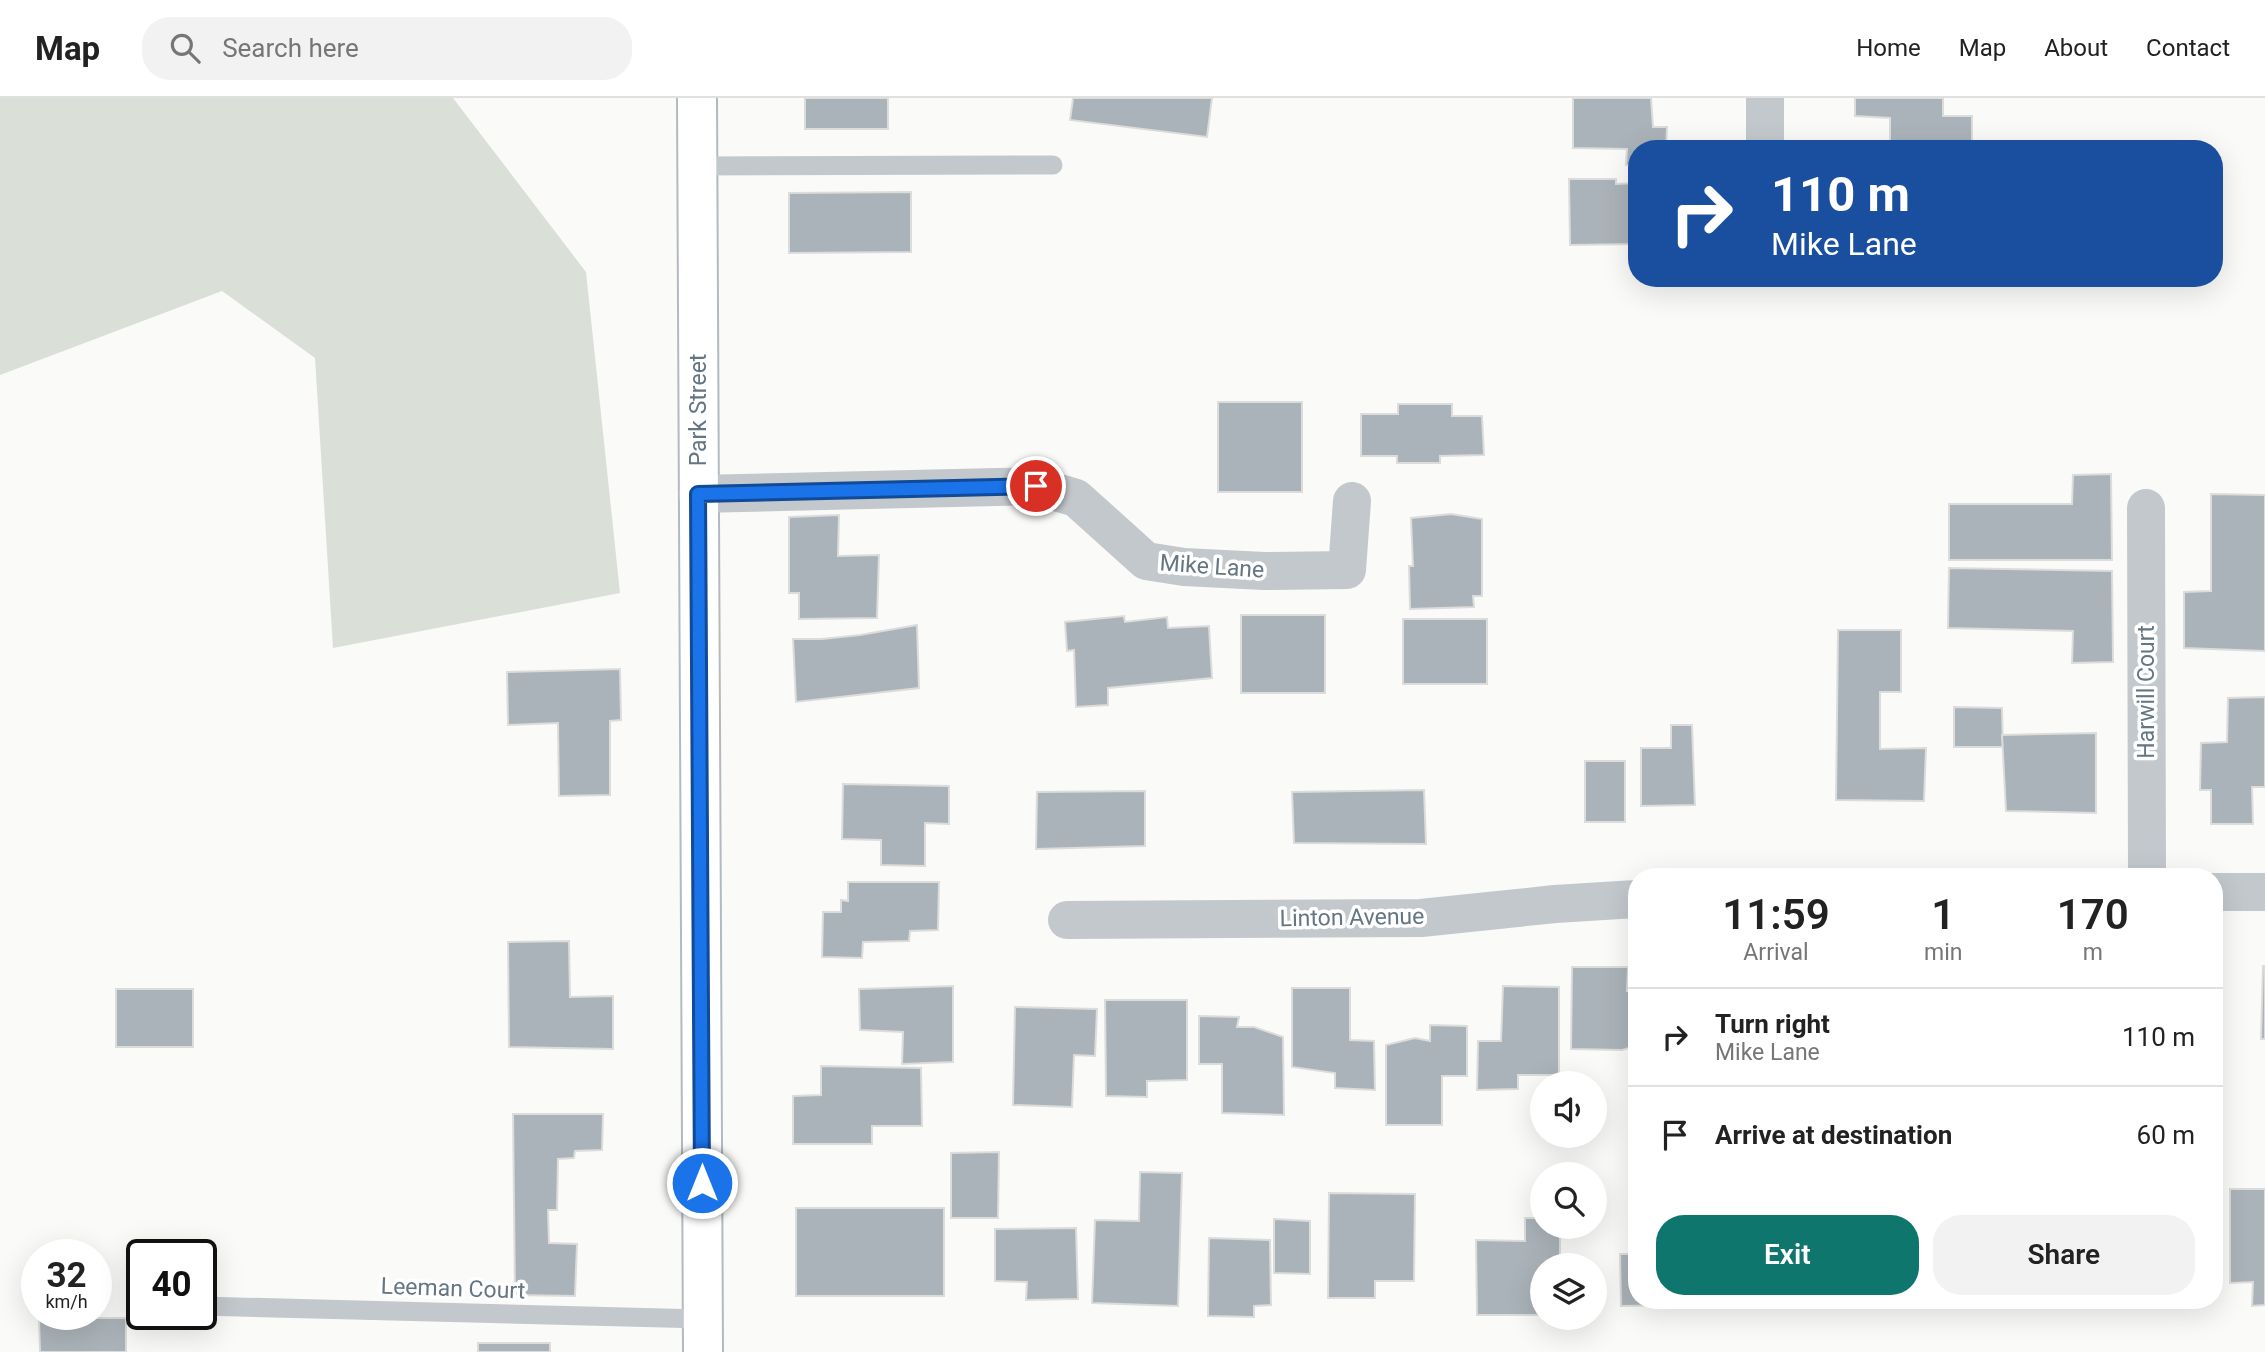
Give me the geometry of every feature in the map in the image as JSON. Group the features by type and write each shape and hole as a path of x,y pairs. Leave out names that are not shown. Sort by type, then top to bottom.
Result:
{"street":[{"name":"Park Street","path":"697,98 703,1336"},
{"path":"1765,98 1765,140"},
{"name":"Mike Lane","path":"698,494 1036,486 1076,498 1146,561 1184,567 1264,571 1347,570 1352,501"},
{"name":"Harwill Court","path":"2146,508 2147,868"},
{"path":"2223,891 2265,892"},
{"name":"Linton Avenue","path":"1067,920 1421,918 1628,899"}],"lane":[{"path":"697,166 1052,164"},
{"name":"Leeman Court","path":"217,1307 703,1336"}],"shaded area":[{"path":"0,98 453,98 586,272 620,593 333,648 315,358 222,291 0,375"}],"building":[{"path":"805,98 888,98 888,129 805,129"},
{"path":"1073,98 1212,98 1207,137 1070,120"},
{"path":"1573,98 1651,98 1653,127 1667,127 1666,140 1628,140 1628,165 1627,149 1573,148"},
{"path":"1855,98 1943,98 1943,116 1972,116 1972,140 1890,140 1890,118 1855,116"},
{"path":"1569,179 1616,179 1616,184 1628,183 1628,244 1570,245"},
{"path":"911,192 911,252 789,253 789,193"},
{"path":"1218,402 1302,402 1302,492 1218,492"},
{"path":"1398,404 1452,404 1452,416 1482,416 1484,455 1440,456 1440,463 1397,463 1397,456 1361,456 1361,414 1398,414"},
{"path":"2111,474 2112,560 1949,560 1949,504 2072,504 2073,475"},
{"path":"2211,494 2265,495 2265,651 2184,648 2184,592 2211,591"},
{"path":"1451,514 1482,519 1482,596 1473,596 1474,607 1410,609 1409,566 1413,566 1411,518"},
{"path":"839,515 838,556 879,555 877,618 799,619 799,593 789,593 789,517"},
{"path":"1949,568 2112,571 2113,662 2072,663 2073,631 1948,628"},
{"path":"1241,615 1325,615 1325,693 1241,693"},
{"path":"1124,616 1125,622 1167,617 1168,628 1209,626 1212,678 1108,688 1108,705 1076,707 1074,650 1067,651 1065,622"},
{"path":"1403,619 1487,619 1487,684 1403,684"},
{"path":"917,625 919,688 796,702 793,639 860,635"},
{"path":"1838,630 1901,630 1901,692 1880,692 1880,749 1926,748 1924,801 1836,800"},
{"path":"620,669 621,720 610,721 610,795 559,796 558,723 508,725 507,672"},
{"path":"2265,697 2265,787 2252,787 2253,824 2211,824 2211,790 2200,790 2201,743 2227,742 2228,698"},
{"path":"1954,707 2002,708 2003,747 1954,747"},
{"path":"1671,725 1692,725 1695,805 1641,806 1641,748 1671,748"},
{"path":"2096,733 2096,813 2006,811 2002,735"},
{"path":"1585,761 1625,761 1625,822 1585,822"},
{"path":"843,784 949,786 949,824 925,823 925,866 881,865 881,840 842,839"},
{"path":"1424,790 1426,844 1294,843 1292,792"},
{"path":"1145,791 1145,846 1036,849 1037,792"},
{"path":"848,882 939,882 938,930 910,931 909,941 863,942 862,958 822,957 823,912 841,912 841,900 848,901"},
{"path":"569,941 570,997 613,996 613,1049 509,1047 508,942"},
{"path":"2263,966 2265,1039 2261,1039"},
{"path":"1572,967 1628,967 1628,1048 1571,1049"},
{"path":"953,986 953,1062 902,1064 903,1032 860,1030 859,989"},
{"path":"1503,986 1559,987 1559,1071 1530,1071 1530,1075 1518,1075 1518,1089 1477,1090 1478,1041 1501,1041"},
{"path":"1292,988 1350,988 1350,1040 1374,1041 1375,1090 1335,1088 1335,1073 1292,1067"},
{"path":"116,989 193,989 193,1047 116,1047"},
{"path":"1105,1000 1187,1000 1187,1080 1147,1081 1147,1097 1106,1096"},
{"path":"1015,1007 1097,1009 1095,1056 1074,1055 1072,1107 1013,1105"},
{"path":"1199,1016 1239,1017 1237,1027 1254,1027 1283,1037 1284,1115 1222,1113 1222,1064 1199,1064"},
{"path":"1430,1025 1467,1026 1467,1076 1442,1076 1442,1125 1386,1125 1386,1045 1415,1038 1430,1041"},
{"path":"821,1066 921,1068 922,1126 872,1126 872,1144 793,1144 793,1096 821,1095"},
{"path":"513,1114 603,1114 602,1150 575,1151 574,1158 558,1159 557,1210 548,1210 549,1243 577,1244 575,1296 515,1295"},
{"path":"999,1152 998,1218 951,1218 951,1153"},
{"path":"1140,1172 1182,1173 1178,1306 1092,1303 1095,1220 1139,1221"},
{"path":"2230,1189 2265,1189 2265,1305 2252,1306 2253,1282 2230,1283"},
{"path":"1329,1193 1415,1194 1414,1281 1375,1281 1375,1298 1328,1298"},
{"path":"796,1208 944,1208 944,1296 796,1296"},
{"path":"1525,1218 1530,1218 1530,1239 1560,1239 1560,1253 1530,1253 1530,1315 1477,1315 1476,1240 1525,1241"},
{"path":"1274,1219 1310,1221 1310,1274 1274,1273"},
{"path":"1076,1228 1078,1299 1026,1300 1027,1282 995,1281 995,1229"},
{"path":"1209,1238 1270,1240 1271,1305 1254,1306 1254,1317 1208,1316"},
{"path":"1620,1254 1628,1254 1628,1306 1621,1306"},
{"path":"112,1318 126,1318 126,1352 40,1352 39,1330 112,1330"},
{"path":"478,1343 550,1343 550,1352 478,1352"}],"route":[{"path":"702,1183 698,494 1036,486"}]}
